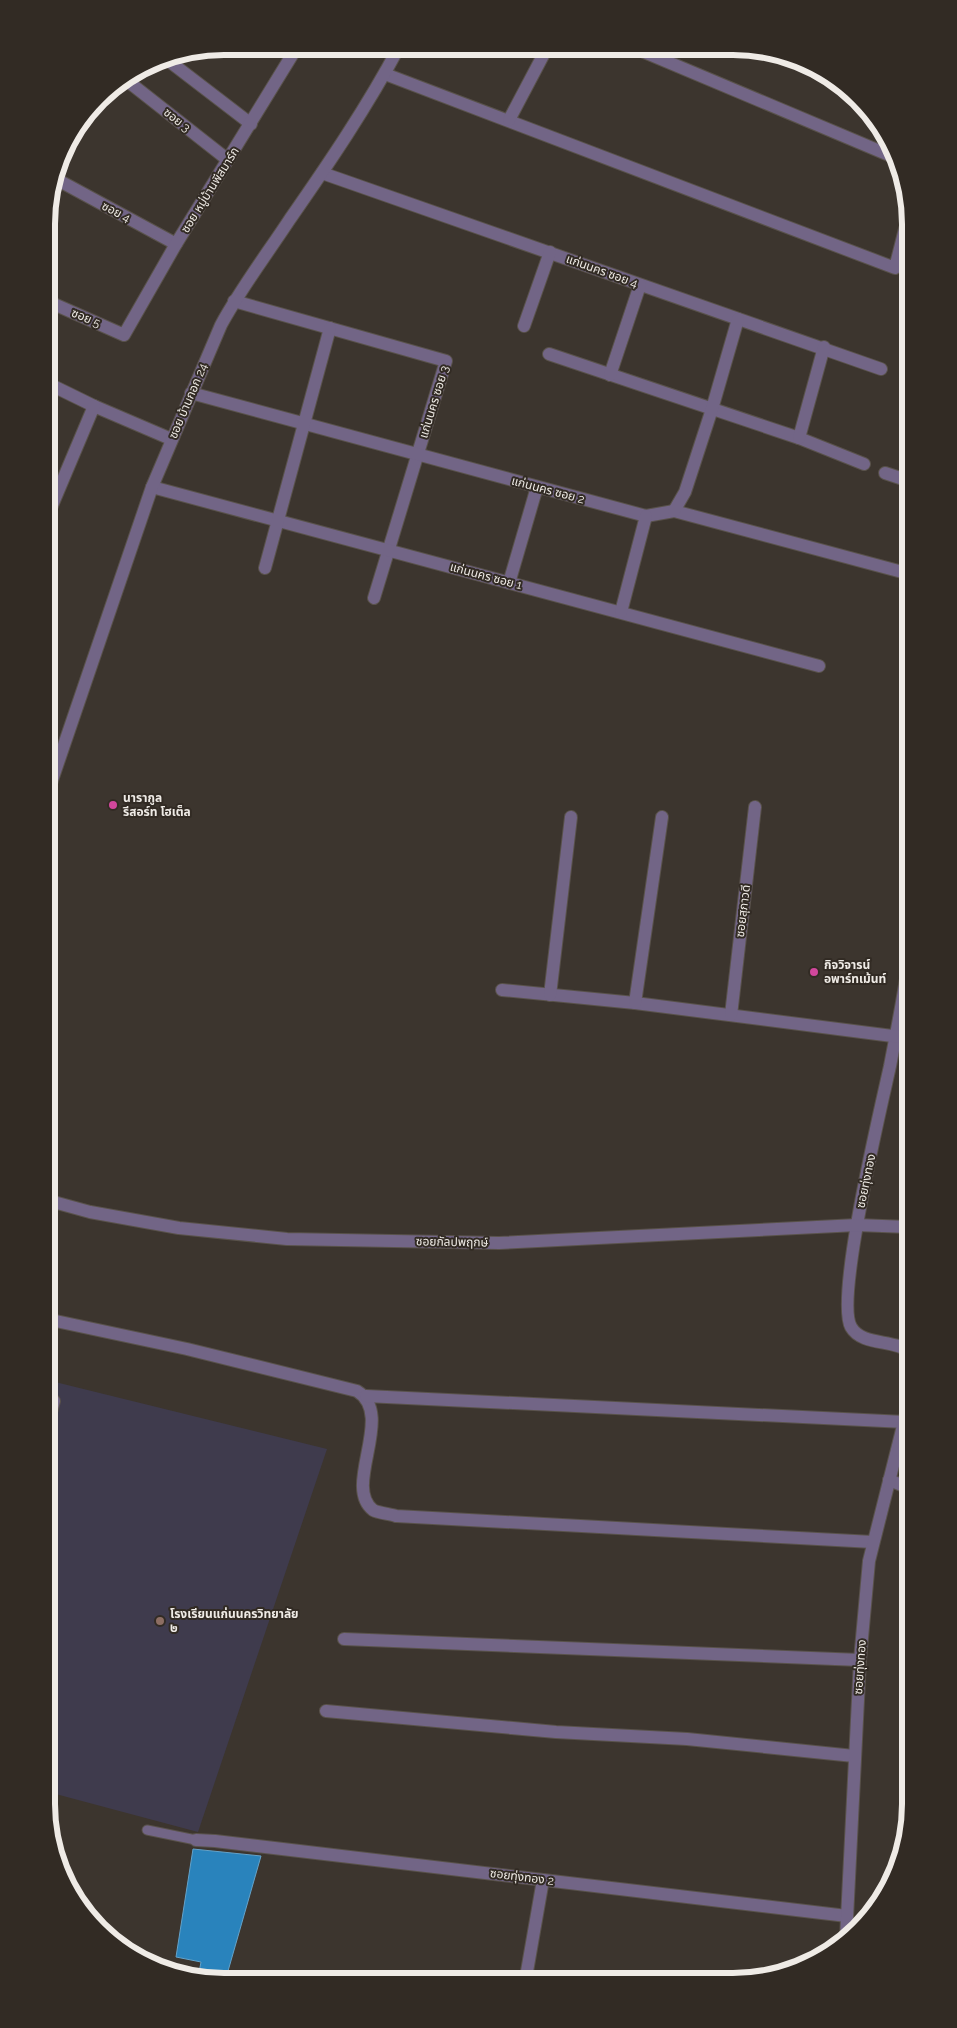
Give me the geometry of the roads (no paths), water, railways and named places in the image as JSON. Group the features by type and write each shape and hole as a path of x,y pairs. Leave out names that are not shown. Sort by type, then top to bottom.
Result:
{"street":[{"name":"ซอย หมู่บ้านพีสมาร์ก","path":"124,335 176,244 292,55"},
{"name":"ซอย บ้านกอก 24","path":"55,771 152,487 221,325 234,301 322,173 385,74 395,55"},
{"path":"509,120 544,55"},
{"path":"651,55 886,154"},
{"path":"173,63 251,124"},
{"path":"385,74 895,268 902,241"},
{"name":"ซอย 3","path":"131,83 228,160"},
{"name":"แก่นนคร ซอย 4","path":"322,173 738,319 824,347 881,369"},
{"name":"ซอย 4","path":"60,182 176,244"},
{"path":"524,326 550,252"},
{"path":"610,375 640,284"},
{"name":"แก่นนคร ซอย 3","path":"234,301 446,361 374,598"},
{"name":"ซอย 5","path":"55,305 124,335"},
{"path":"674,511 685,492 712,409 738,319"},
{"path":"265,568 330,328"},
{"path":"799,438 824,347"},
{"path":"549,354 799,438 864,464"},
{"path":"55,387 171,439"},
{"name":"แก่นนคร ซอย 2","path":"191,393 646,516 674,511 902,572"},
{"path":"55,496 94,406"},
{"path":"885,473 902,479"},
{"name":"แก่นนคร ซอย 1","path":"152,487 819,666"},
{"path":"509,583 537,487"},
{"path":"621,612 646,516"},
{"name":"ซอยสุภาวดี","path":"731,1015 755,807"},
{"path":"550,995 571,817"},
{"path":"635,1003 662,817"},
{"path":"502,990 635,1003 902,1037"},
{"name":"ซอยทุ่งทอง","path":"902,1037 857,1225 846,1305 850,1325 855,1332 862,1337 902,1348"},
{"name":"ซอยกัลปพฤกษ์","path":"55,1202 90,1212 179,1228 287,1239 499,1243 857,1225 902,1227"},
{"path":"55,1321 206,1354 357,1391 366,1396 902,1422"},
{"path":"366,1396 371,1408 372,1422 363,1484 365,1498 374,1510 396,1516 873,1542"},
{"name":"ซอยทุ่งทอง","path":"846,1928 860,1660 873,1542 902,1433"},
{"path":"889,1480 902,1485"},
{"path":"344,1639 860,1660"},
{"path":"326,1711 556,1732 686,1739 854,1756"},
{"name":"ซอยทุ่งทอง 2","path":"196,1840 847,1916"},
{"path":"527,1973 543,1880"}],"lane":[{"path":"148,1830 196,1840"}],"water":[{"path":"193,1849 261,1856 227,1973 199,1971 201,1962 176,1957"}],"place":[{"name":"นารากูล รีสอร์ท โฮเต็ล","path":"113,805"},
{"name":"กิจวิจารน์ อพาร์ทเม้นท์","path":"814,972"},
{"name":"โรงเรียนแก่นนครวิทยาลัย ๒","path":"160,1621"}]}
